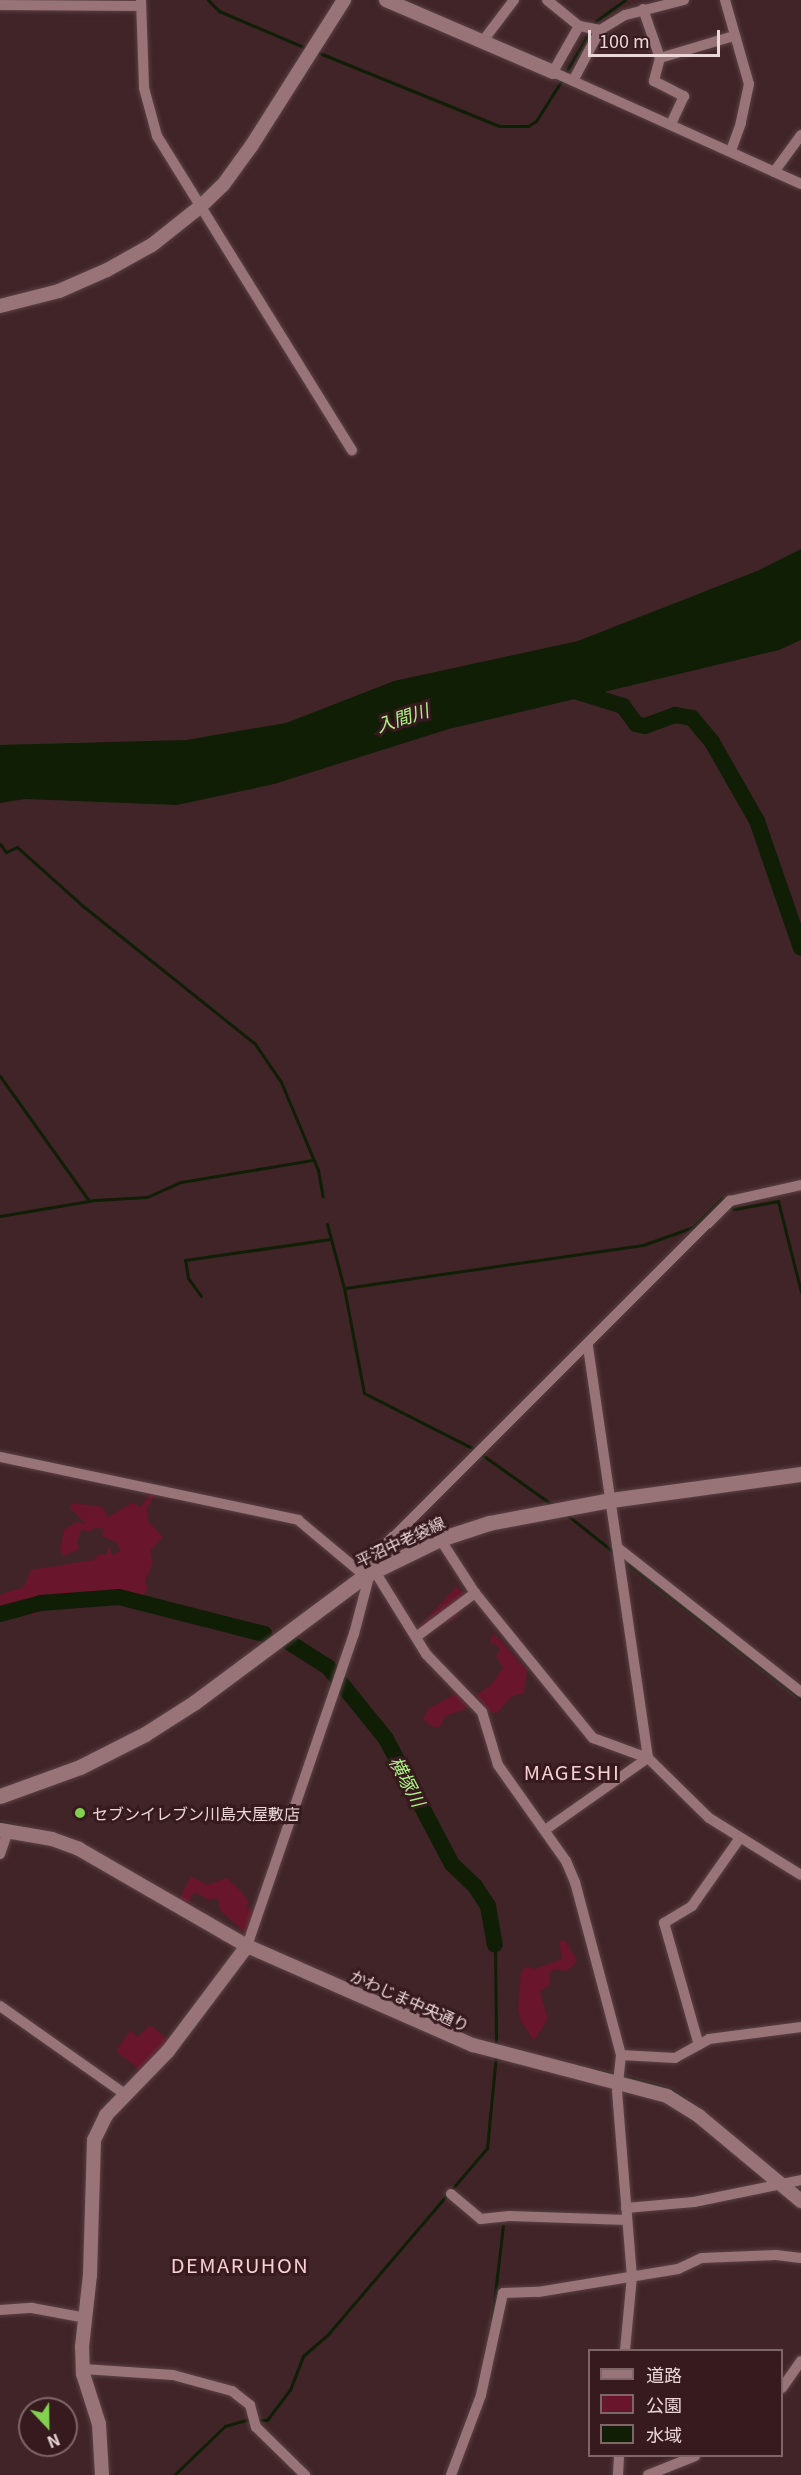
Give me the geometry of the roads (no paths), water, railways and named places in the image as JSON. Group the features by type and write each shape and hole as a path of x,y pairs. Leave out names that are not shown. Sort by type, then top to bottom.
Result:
{"main road":[{"name":"平沼中老袋線","path":"0,1796 73,1770 145,1734 195,1702 367,1572 440,1539 489,1523 611,1500 801,1474"}],"street":[{"path":"0,306 59,291 107,270 152,245 201,206 223,185 252,145 344,0"},
{"path":"386,0 672,123 801,184"},
{"path":"482,42 514,0"},
{"path":"547,0 589,29"},
{"path":"554,72 589,29 643,9 684,0"},
{"path":"724,0 749,91 730,150"},
{"path":"0,5 141,3 144,88 150,118 201,206 352,451"},
{"path":"643,9 660,58 654,81 684,96 672,123"},
{"path":"572,79 589,29"},
{"path":"660,58 734,36"},
{"path":"774,172 798,134 801,135"},
{"path":"102,2475 99,2424 83,2369 92,2249 91,2152 98,2128 168,2051 247,1946 354,1634 367,1572 730,1201 801,1185"},
{"path":"588,1345 648,1758"},
{"path":"0,1456 298,1520 367,1572 437,1667 482,1712 498,1765 545,1830 575,1882 621,2055 618,2082 633,2276 625,2349"},
{"path":"440,1539 475,1593 593,1738 648,1758 709,1818 801,1875"},
{"path":"618,1548 801,1692"},
{"path":"416,1637 475,1593"},
{"path":"545,1830 648,1758"},
{"path":"0,1854 4,1830"},
{"name":"かわじま中央通り","path":"4,1830 79,1849 247,1946 473,2045 507,2057 618,2082 667,2096 683,2105 801,2201"},
{"path":"698,2042 664,1923 692,1906 740,1838"},
{"path":"0,2006 126,2095"},
{"path":"621,2055 675,2058 698,2042 801,2028"},
{"path":"626,2208 694,2202 801,2180"},
{"path":"452,2194 481,2219 510,2216 627,2220"},
{"path":"451,2475 482,2396 503,2293 538,2292 678,2269 702,2258 776,2255 801,2258"},
{"path":"0,2310 32,2308 86,2318"},
{"path":"783,2387 801,2361"},
{"path":"83,2369 172,2375 232,2391 250,2406 256,2427 305,2475"},
{"path":"618,2475 619,2457"},
{"path":"648,2475 693,2457"}],"water":[{"name":"入間川","path":"801,549 801,640 779,650 449,729 274,784 177,805 25,799 0,803 0,745 186,740 286,723 394,681 578,641 757,571"}],"waterway":[{"path":"208,0 219,11 308,49"},
{"path":"565,74 596,21 625,0"},
{"path":"317,52 499,126 528,126 536,121 562,80"},
{"path":"568,689 623,706 636,724 645,726 675,715 692,718 712,742 757,821 801,948"},
{"path":"0,844 6,852 17,847 83,906 255,1044 281,1082 318,1170 323,1197"},
{"path":"0,1076 89,1201"},
{"path":"0,1216 95,1200 147,1197 181,1182 313,1160"},
{"path":"345,1288 643,1245 693,1227 721,1199 724,1201"},
{"path":"729,1205 734,1209 778,1201 801,1292"},
{"path":"327,1224 344,1288 364,1393 476,1450"},
{"path":"201,1296 188,1278 185,1260 330,1239"},
{"path":"481,1454 554,1506"},
{"path":"567,1515 616,1554"},
{"path":"623,1560 801,1699"},
{"name":"横塚川","path":"0,1614 41,1603 119,1597 264,1634"},
{"name":"横塚川","path":"287,1641 328,1667 386,1739 452,1864 475,1886 488,1906 495,1944"},
{"path":"0,1822 70,1839"},
{"path":"495,1944 496,2047"},
{"path":"256,2420 267,2420 290,2390 303,2356 329,2333 487,2148 496,2054"},
{"path":"596,2070 616,2075"},
{"path":"622,2076 672,2090 698,2108"},
{"path":"492,2319 503,2226"},
{"path":"174,2475 225,2426 250,2419"}],"place":[{"name":"セブンイレブン川島大屋敷店","path":"80,1813"}],"district":[{"name":"MAGESHI","path":"572,1771"},
{"name":"DEMARUHON","path":"240,2264"}]}
